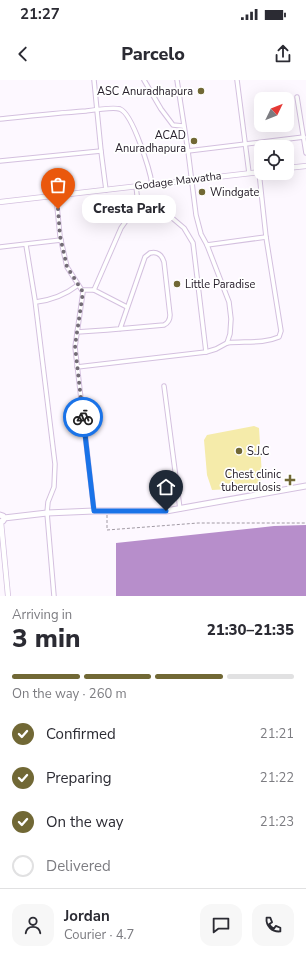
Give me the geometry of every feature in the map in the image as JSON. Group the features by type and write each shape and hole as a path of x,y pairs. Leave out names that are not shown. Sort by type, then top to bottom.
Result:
{"main road":[{"path":"1,518 47,513 94,511 166,511 306,486"}],"street":[{"path":"94,80 96,110 106,190"},
{"path":"144,80 161,109 173,125 183,126"},
{"path":"177,80 196,215 201,234 207,245 228,302 231,319 230,334 227,343"},
{"path":"237,80 249,173"},
{"path":"297,97 306,153"},
{"path":"0,119 96,110 120,110 130,122 142,147 149,166 152,184"},
{"path":"188,152 304,137"},
{"path":"0,161 101,151"},
{"path":"294,167 306,166"},
{"name":"Godage Mawatha","path":"0,202 254,173"},
{"path":"77,367 206,352 227,343 239,341 271,341 279,338 281,331 266,237 261,180"},
{"path":"136,186 139,212"},
{"path":"56,196 61,240 67,267 82,290 83,295 75,346 94,511"},
{"path":"94,290 121,228 128,218 139,212 150,211 163,214 179,223 189,235 193,243 206,352"},
{"path":"207,245 266,237"},
{"path":"0,247 61,240"},
{"path":"26,245 36,302 55,464 54,487 48,502 47,513 54,596"},
{"path":"77,332 120,329 164,325 169,320 170,315 164,262 162,257 157,253 152,252 146,255 120,329"},
{"path":"36,302 50,300 70,291 78,285"},
{"path":"82,290 94,290 127,307"},
{"path":"164,386 180,509"},
{"path":"1,518 8,596"}],"path":[{"path":"107,511 107,530 198,523 306,523"}],"shaded area":[{"path":"254,426 259,428 262,476 260,483 248,488 212,490 207,475 204,440 207,435"},
{"path":"306,525 306,596 116,596 116,543 274,526"}],"way so far":[{"path":"58,209 60,236 67,267 83,292 75,341 83,417"}],"place":[{"name":"ASC Anuradhapura","path":"201,91"},
{"name":"ACAD Anuradhapura","path":"194,141"},
{"name":"Windgate","path":"202,192"},
{"name":"Cresta Park","path":"58,209"},
{"name":"Little Paradise","path":"177,284"},
{"name":"S.J.C","path":"239,451"},
{"name":"Chest clinic tuberculosis","path":"290,480"}],"route":[{"path":"83,417 94,511 166,511"}]}
